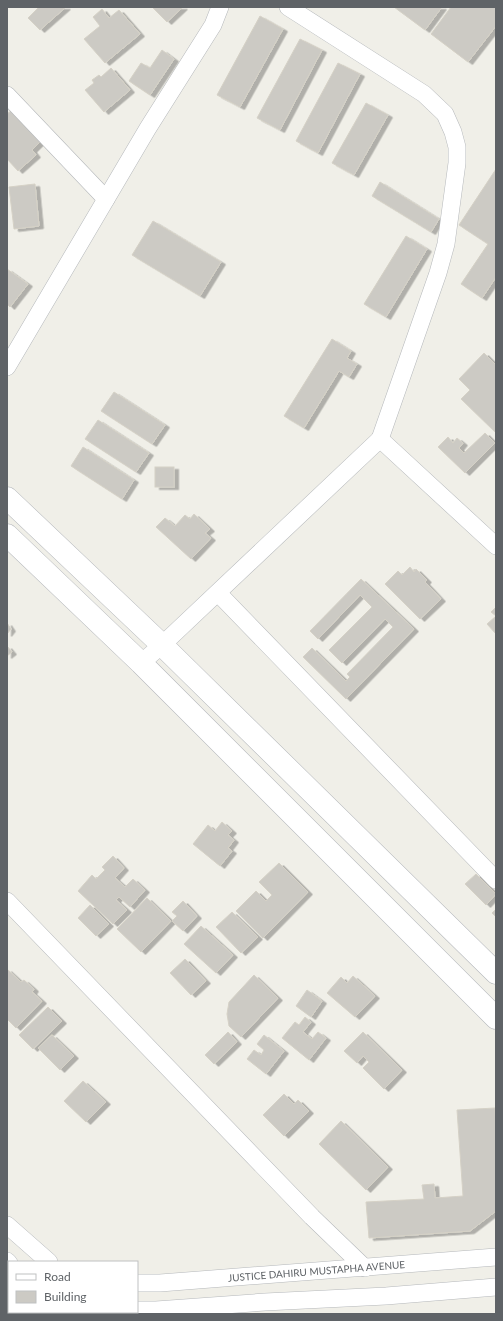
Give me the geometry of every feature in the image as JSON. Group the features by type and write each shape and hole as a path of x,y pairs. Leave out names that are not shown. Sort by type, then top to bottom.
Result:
{"street":[{"path":"7,367 148,128 214,25 220,7"},
{"path":"141,663 162,646 380,439 438,273 446,244 457,164 457,148 453,132 445,114 424,94 288,7"},
{"path":"7,95 106,199"},
{"path":"380,439 496,546"},
{"path":"7,498 162,646 496,973"},
{"path":"7,535 141,663 495,1014"},
{"path":"218,593 496,880"},
{"path":"7,901 312,1218 365,1268"},
{"path":"7,1224 48,1261"},
{"name":"JUSTICE DAHIRU MUSTAPHA AVENUE","path":"138,1283 168,1283 496,1257"},
{"path":"138,1310 386,1296 496,1288"}],"building":[{"path":"39,7 66,7 40,30 28,18"},
{"path":"152,7 183,7 167,22"},
{"path":"394,7 442,7 425,30"},
{"path":"451,7 496,7 496,26 468,62 431,34"},
{"path":"102,9 109,18 119,10 140,34 105,63 84,39 100,26 93,17"},
{"path":"260,16 283,29 240,107 217,95"},
{"path":"300,39 322,50 280,130 257,118"},
{"path":"162,50 174,59 150,95 129,81 141,63 150,68"},
{"path":"338,63 360,74 318,153 296,141"},
{"path":"111,68 130,90 104,112 85,90 94,83 92,80 99,75 101,77"},
{"path":"366,103 388,115 354,175 332,163"},
{"path":"12,110 40,142 32,150 36,155 18,171 7,159 7,114"},
{"path":"496,169 496,277 482,298 461,284 488,244 459,225"},
{"path":"380,182 439,219 431,232 372,196"},
{"path":"35,184 39,226 14,229 9,187"},
{"path":"153,221 221,262 200,296 132,255"},
{"path":"406,236 427,249 386,317 364,304"},
{"path":"7,269 28,284 10,307 7,304"},
{"path":"332,339 351,351 347,358 357,364 349,377 339,371 304,428 284,416"},
{"path":"484,353 496,365 496,433 461,399 470,390 459,379"},
{"path":"114,392 165,425 152,444 101,411"},
{"path":"98,420 149,453 136,472 85,439"},
{"path":"485,433 495,443 465,473 438,447 448,437 453,443 457,438 463,443 459,448 464,453"},
{"path":"83,447 134,480 122,499 71,466"},
{"path":"155,467 174,467 174,487 155,487"},
{"path":"194,514 210,529 205,533 211,538 191,559 156,527 165,518 175,526 185,515 190,519"},
{"path":"410,567 414,572 416,569 427,580 425,582 441,599 420,619 385,584 398,571 402,575"},
{"path":"361,579 414,629 346,699 303,657 312,648 346,681 350,677 347,674 393,627 385,619 342,663 329,650 372,607 360,595 318,639 310,631"},
{"path":"496,607 496,616 491,612"},
{"path":"496,616 496,634 487,624"},
{"path":"7,623 11,629 7,634"},
{"path":"7,646 12,652 7,656"},
{"path":"222,822 232,831 228,835 234,840 228,848 232,851 220,866 193,844 208,825 215,831"},
{"path":"113,856 124,868 115,878 125,887 133,879 145,890 130,907 119,897 116,900 127,910 113,924 78,891 92,875 96,879 105,870 102,867"},
{"path":"279,863 308,892 263,938 236,911 256,891 266,901 272,895 259,882"},
{"path":"476,874 496,894 486,905 465,884"},
{"path":"147,898 171,921 141,952 117,929"},
{"path":"183,901 197,916 183,931 172,921 177,916 172,912"},
{"path":"90,905 109,924 96,936 78,918"},
{"path":"496,909 496,917 492,913"},
{"path":"232,912 258,937 241,953 216,927"},
{"path":"201,926 233,955 216,973 184,944"},
{"path":"185,959 206,981 191,995 170,973"},
{"path":"7,969 21,982 24,980 34,989 32,992 42,1001 16,1028 7,1019"},
{"path":"254,975 278,998 241,1037 229,1026 227,1014 229,1002"},
{"path":"353,976 375,996 355,1017 327,993 341,977 347,983"},
{"path":"307,990 322,1001 311,1017 296,1006"},
{"path":"48,1007 62,1021 33,1049 19,1035"},
{"path":"305,1017 311,1022 303,1032 312,1039 318,1032 326,1038 309,1060 282,1038 295,1022 299,1025"},
{"path":"228,1032 237,1042 214,1064 205,1055"},
{"path":"363,1032 402,1070 384,1089 363,1068 369,1062 363,1056 357,1063 344,1051"},
{"path":"52,1035 74,1056 60,1070 38,1048"},
{"path":"264,1035 284,1051 266,1074 247,1059 254,1050 261,1055 264,1050 257,1044"},
{"path":"83,1081 106,1102 86,1122 64,1101"},
{"path":"284,1094 294,1104 298,1100 309,1111 284,1136 263,1115"},
{"path":"495,1108 496,1211 470,1231 369,1238 366,1202 424,1199 422,1185 434,1184 435,1198 463,1196 457,1110"},
{"path":"341,1121 388,1167 366,1190 319,1144"}]}
